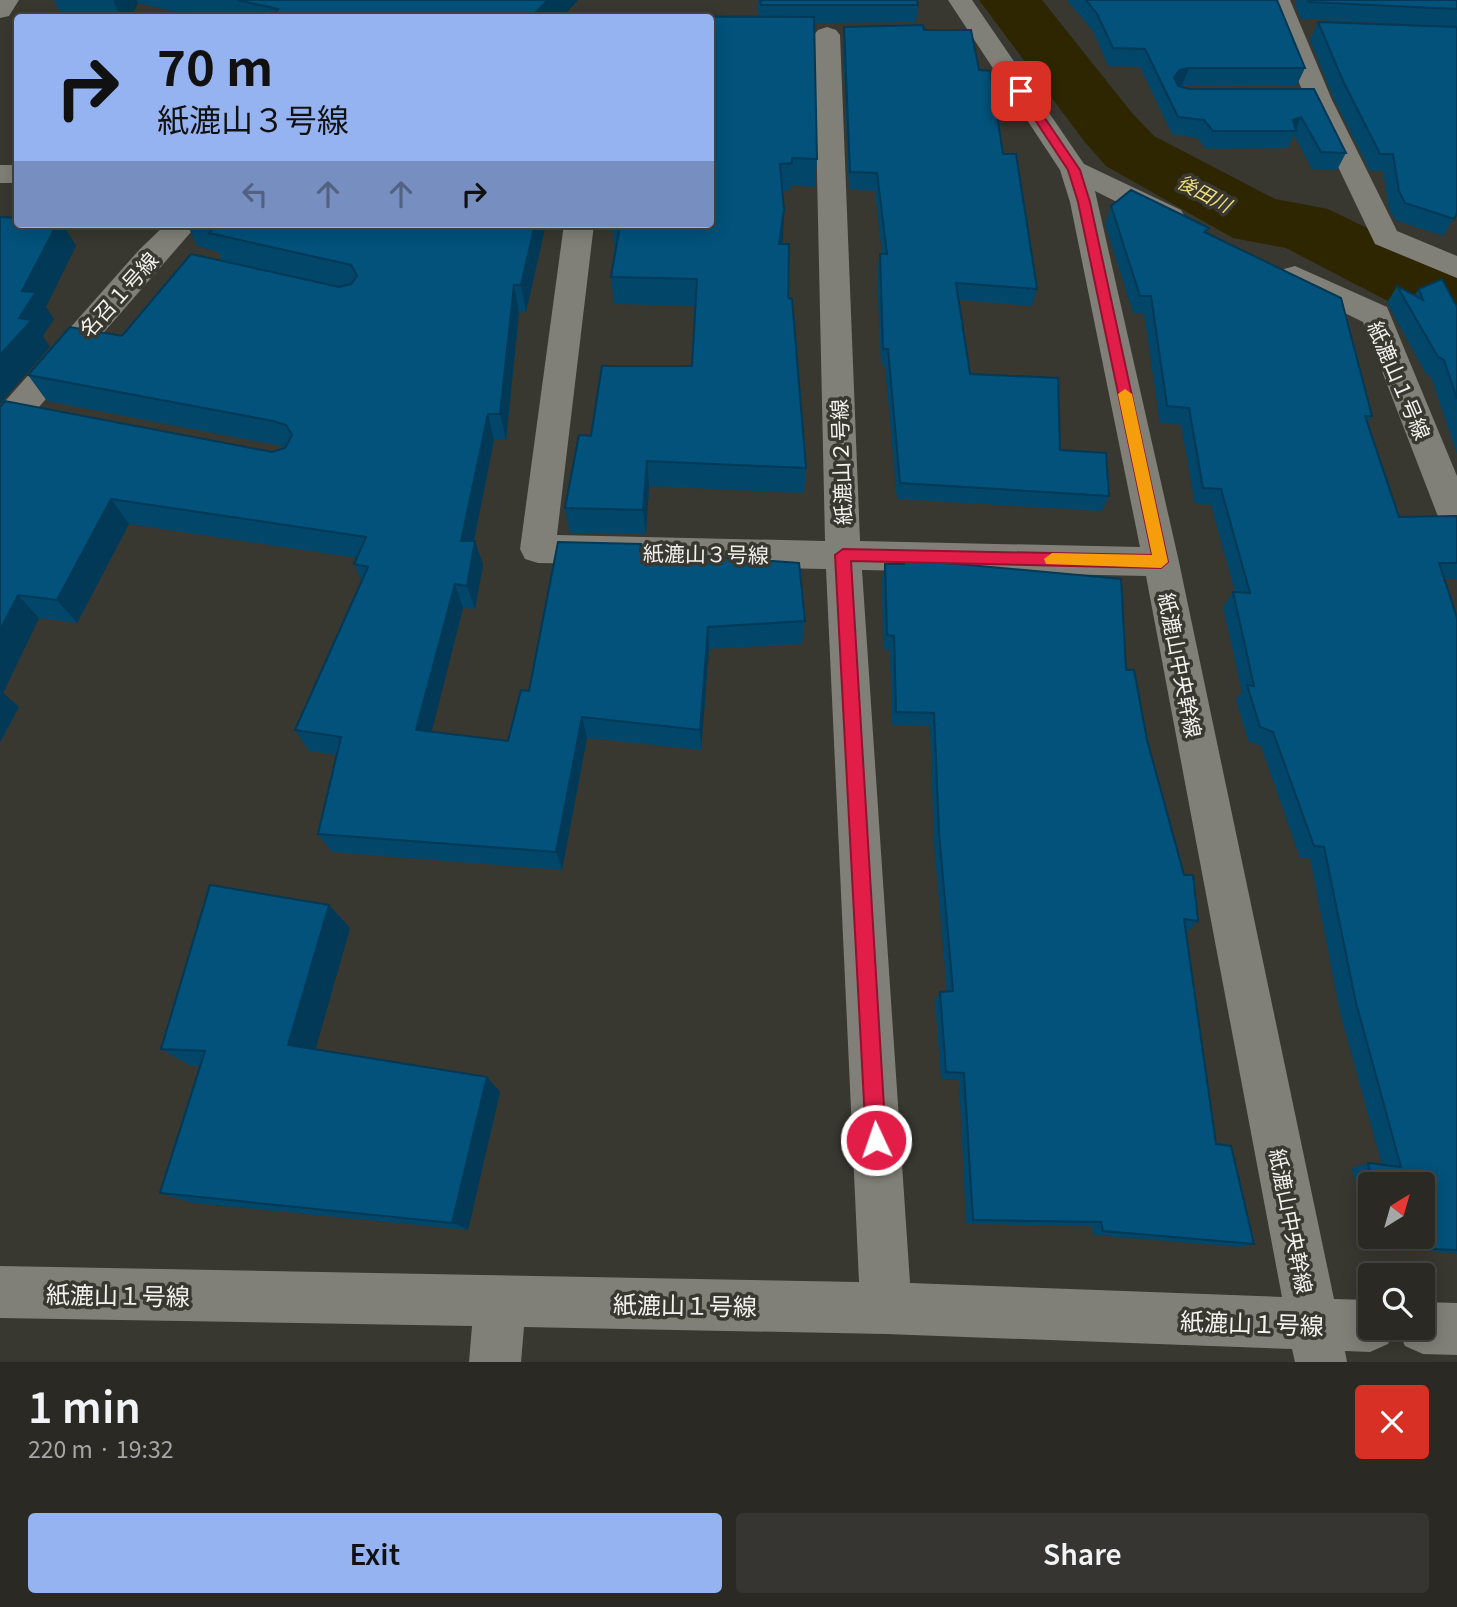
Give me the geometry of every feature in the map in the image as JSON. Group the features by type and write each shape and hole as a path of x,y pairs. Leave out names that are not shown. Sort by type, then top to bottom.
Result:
{"street":[{"path":"0,10 7,0"},
{"path":"1278,0 1303,30 1304,96 1385,237 1457,268"},
{"name":"紙漉山中央幹線","path":"965,21 1074,170 1087,215 1161,562 1317,1343"},
{"name":"紙漉山２号線","path":"827,34 843,555 886,1308"},
{"path":"1074,170 1200,230"},
{"name":"名召１号線","path":"8,419 163,260 181,228"},
{"name":"紙漉山３号線","path":"578,228 538,549 1161,562"},
{"name":"紙漉山１号線","path":"1275,267 1376,315 1457,519"},
{"path":"8,419 56,418"},
{"name":"紙漉山１号線","path":"0,1292 886,1308 1317,1343 1358,1330"},
{"path":"495,1362 500,1301"},
{"path":"1435,1328 1457,1329"}],"building":[{"path":"237,0 548,0 534,14 275,14 278,9"},
{"path":"760,0 917,0 918,5 761,5"},
{"path":"1086,0 1277,0 1305,68 1189,68 1180,70 1174,77 1178,86 1189,89 1314,89 1346,153 1321,152 1301,117 1293,120 1296,131 1213,131 1204,120 1178,117 1145,49 1113,48 1097,14"},
{"path":"1307,0 1457,0 1457,9 1308,2"},
{"path":"714,17 814,17 817,159 792,158 792,163 780,164 784,210 779,244 789,244 788,298 792,299 806,468 647,461 643,510 565,508 579,435 591,436 602,366 692,366 697,279 611,277 619,228 714,228"},
{"path":"1318,22 1457,27 1457,213 1454,219 1405,203 1399,191 1393,154 1380,154 1343,81"},
{"path":"923,25 924,30 971,30 979,70 990,71 1003,154 1016,154 1037,289 956,283 970,374 1058,378 1060,450 1106,453 1109,496 900,483 888,349 883,349 880,254 887,254 877,173 850,172 844,27"},
{"path":"1131,190 1209,228 1204,232 1341,298 1372,416 1365,416 1399,517 1457,516 1457,563 1439,563 1457,618 1457,1250 1435,1249 1435,1172 1370,1172 1368,1163 1401,1167 1356,1003 1324,847 1314,846 1273,732 1260,727 1247,685 1254,686 1233,592 1250,593 1221,489 1203,488 1189,408 1167,406 1151,296 1140,296 1111,206"},
{"path":"0,217 14,218 14,228 55,228 22,291 36,292 19,318 32,320 0,355"},
{"path":"214,228 534,228 521,285 514,285 500,414 488,414 461,541 475,541 467,586 455,584 416,730 508,741 521,690 529,691 558,542 641,544 640,551 799,563 805,621 708,627 700,730 582,717 556,852 318,834 341,737 295,730 368,567 354,564 366,537 111,499 57,600 18,595 0,630 0,407 5,401 272,452 285,448 292,435 286,425 273,421 28,375 70,327 122,336 191,254 339,287 351,284 357,276 351,265 209,233"},
{"path":"1442,279 1457,307 1457,399 1444,360 1438,357 1397,286 1423,300 1419,289"},
{"path":"903,559 1121,579 1126,670 1134,670 1147,740 1184,875 1193,875 1198,921 1184,919 1216,1144 1231,1146 1254,1244 1103,1231 1101,1222 973,1220 964,1073 946,1072 940,992 953,991 939,833 934,713 896,712 894,636 887,635 885,564 904,564"},
{"path":"210,885 329,905 288,1045 487,1077 452,1223 160,1193 205,1051 161,1049"}],"waterway":[{"name":"後田川","path":"1010,0 1108,127 1130,151 1259,221 1302,226 1457,304"}],"slow traffic":[{"path":"1052,559 1161,562 1125,394"}],"route":[{"path":"876,1140 843,555 1161,562 1084,202 1074,170 1021,91"}]}
